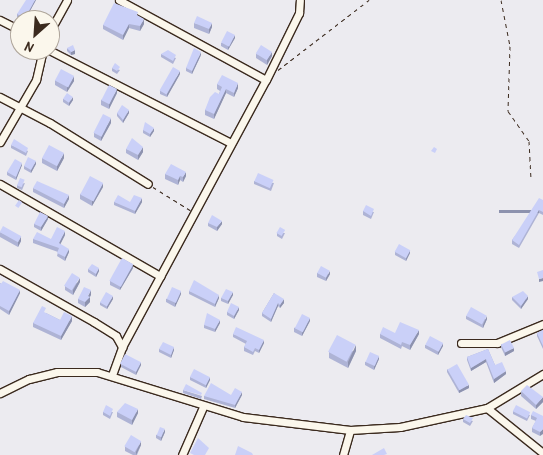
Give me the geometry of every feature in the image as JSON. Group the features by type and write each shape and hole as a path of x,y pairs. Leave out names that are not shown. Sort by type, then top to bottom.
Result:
{"street":[{"path":"60,13 67,0"},
{"path":"118,0 266,80"},
{"path":"112,375 122,347 193,212 266,80 299,13 300,0"},
{"path":"60,56 231,143"},
{"path":"0,142 36,80 41,60"},
{"path":"0,97 148,184"},
{"path":"0,184 160,276"},
{"path":"0,269 116,336 122,347"},
{"path":"461,343 497,343 543,324"},
{"path":"0,393 29,379 57,372 79,370 112,375 203,408 268,422 350,430 400,427 487,408 543,374"},
{"path":"182,455 203,408"},
{"path":"487,408 543,454"},
{"path":"343,455 350,430"}],"path":[{"path":"266,80 369,0"},
{"path":"501,0 510,46 508,111 529,141 531,177"},
{"path":"148,184 193,212"}],"building":[{"path":"26,0 35,0 29,10 20,10"},
{"path":"114,3 138,12 137,15 144,19 140,26 129,24 123,35 103,25"},
{"path":"197,16 212,23 209,29 194,23"},
{"path":"227,31 235,35 229,47 221,43"},
{"path":"73,45 75,50 71,52 67,48"},
{"path":"261,45 272,52 267,60 256,53"},
{"path":"194,48 201,52 192,71 186,68"},
{"path":"168,50 176,55 173,61 161,54"},
{"path":"115,63 120,67 117,71 112,68"},
{"path":"173,67 180,71 166,94 160,90"},
{"path":"61,69 74,76 68,88 55,80"},
{"path":"222,75 238,83 234,93 226,89 214,114 205,110 210,97 215,92 219,94 222,87 217,84"},
{"path":"109,85 117,89 109,104 101,100"},
{"path":"67,93 73,97 69,103 63,99"},
{"path":"122,105 129,110 123,120 117,113"},
{"path":"103,114 111,118 101,137 93,133"},
{"path":"145,122 154,128 150,134 143,130"},
{"path":"132,138 143,147 138,155 126,149"},
{"path":"14,139 28,148 26,153 11,145"},
{"path":"49,145 64,153 57,166 42,158"},
{"path":"434,147 437,149 435,153 431,151"},
{"path":"28,157 36,161 31,170 24,166"},
{"path":"15,159 22,163 16,177 7,172"},
{"path":"171,164 186,172 183,177 180,176 178,180 165,174"},
{"path":"258,173 274,180 270,188 254,181"},
{"path":"90,176 103,183 93,202 80,195"},
{"path":"20,178 25,180 22,187 17,185"},
{"path":"37,181 69,195 64,204 33,188"},
{"path":"118,195 130,202 134,195 142,198 135,211 114,202"},
{"path":"539,198 543,200 543,212 539,210 519,245 512,240"},
{"path":"19,200 22,202 18,208 15,206"},
{"path":"366,205 374,209 371,216 363,211"},
{"path":"40,212 48,216 41,227 34,224"},
{"path":"212,215 222,221 217,227 208,223"},
{"path":"3,226 21,236 18,242 0,232"},
{"path":"57,227 65,231 59,243 69,249 65,257 57,253 59,248 33,239 37,232 51,239"},
{"path":"280,227 285,230 282,236 276,233"},
{"path":"399,244 410,250 406,258 395,252"},
{"path":"122,258 133,264 121,287 109,281"},
{"path":"92,264 99,268 96,274 88,269"},
{"path":"321,266 330,271 326,278 317,273"},
{"path":"543,270 543,278 539,279 537,272"},
{"path":"72,273 80,278 72,290 64,286"},
{"path":"194,280 219,295 215,304 189,291"},
{"path":"3,281 20,290 9,311 0,306 0,283"},
{"path":"84,287 91,290 88,296 90,297 85,302 78,299"},
{"path":"172,287 181,291 176,303 167,299"},
{"path":"226,289 233,292 228,301 221,298"},
{"path":"523,291 528,296 521,306 512,297"},
{"path":"106,292 113,296 107,306 100,302"},
{"path":"274,293 284,299 280,305 278,303 271,319 262,313"},
{"path":"231,303 239,307 234,316 227,312"},
{"path":"42,306 46,308 44,312 60,320 64,312 72,316 61,336 33,323"},
{"path":"471,307 487,316 482,324 466,316"},
{"path":"207,313 220,320 215,329 204,325"},
{"path":"302,314 310,318 303,332 295,328"},
{"path":"400,322 419,330 410,345 402,342 401,345 380,334 383,327 395,333"},
{"path":"236,327 264,340 259,350 255,348 253,352 244,347 247,341 233,334"},
{"path":"543,330 543,346 537,333"},
{"path":"337,335 356,345 347,362 328,352"},
{"path":"430,336 443,343 439,352 425,345"},
{"path":"510,340 514,348 505,353 501,345"},
{"path":"163,342 174,347 171,355 159,349"},
{"path":"488,349 495,365 502,362 506,371 494,379 486,359 471,368 467,357"},
{"path":"370,352 379,356 375,366 366,362"},
{"path":"125,354 141,362 136,372 120,364"},
{"path":"457,364 469,385 459,390 447,370"},
{"path":"194,369 210,377 206,385 190,377"},
{"path":"211,383 231,395 235,388 242,392 235,405 204,396"},
{"path":"186,384 202,393 201,395 183,390"},
{"path":"527,385 543,397 536,405 521,391"},
{"path":"125,403 138,409 132,420 117,412"},
{"path":"106,405 113,409 110,416 103,412"},
{"path":"516,405 530,412 527,419 513,411"},
{"path":"533,411 543,416 543,429 540,432 532,428 537,418 531,415"},
{"path":"466,415 473,418 470,423 463,419"},
{"path":"160,427 165,429 161,437 157,435"},
{"path":"131,435 141,441 135,452 124,446"},
{"path":"198,438 209,448 205,455 190,453"},
{"path":"238,446 252,453 253,455 235,455"},
{"path":"384,448 387,454 372,455"}]}
